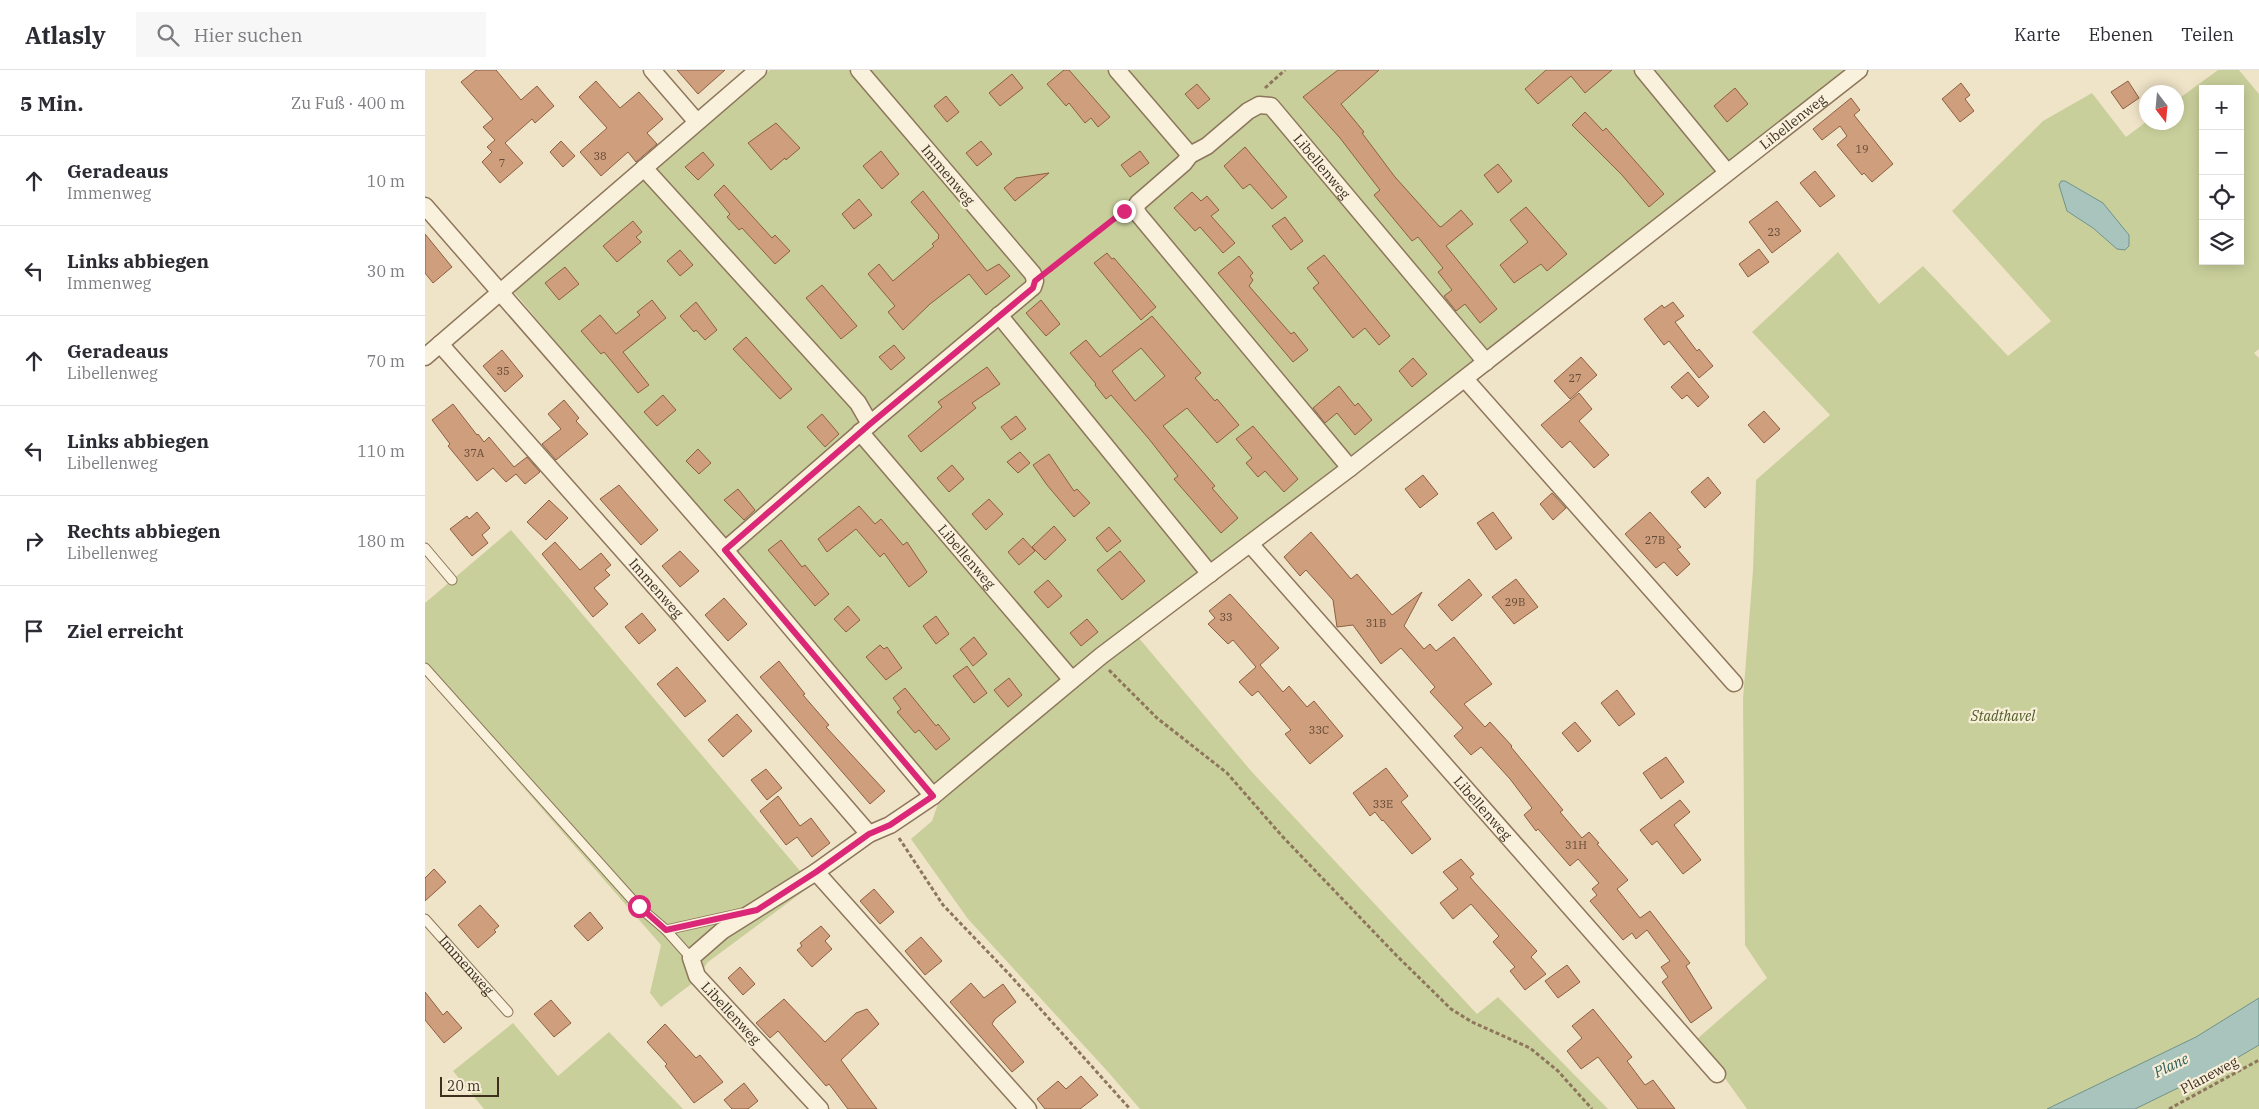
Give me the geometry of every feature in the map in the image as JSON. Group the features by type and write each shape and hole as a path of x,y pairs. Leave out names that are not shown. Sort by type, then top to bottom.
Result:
{"street":[{"path":"653,70 697,122"},
{"path":"425,357 758,70"},
{"name":"Immenweg","path":"859,70 1033,274 1035,281"},
{"path":"1117,70 1190,156"},
{"path":"1643,70 1727,172"},
{"name":"Libellenweg","path":"820,1109 697,976 691,958 722,931 816,872 869,834 890,825 933,796 1101,656 1350,468 1859,70"},
{"path":"1259,104 1207,146 1190,156 1135,208 1350,468"},
{"name":"Libellenweg","path":"1259,104 1271,106 1486,362"},
{"path":"644,168 858,403 865,428"},
{"path":"425,206 725,550 933,796"},
{"path":"725,550 999,314 1033,288 1035,281"},
{"path":"999,314 1210,574"},
{"name":"Immenweg","path":"440,344 679,614 869,834"},
{"path":"1465,379 1735,683"},
{"name":"Libellenweg","path":"865,428 1073,680"},
{"name":"Libellenweg","path":"1250,544 1717,1074"},
{"path":"816,872 1028,1109"}],"lane":[{"path":"425,548 452,580"},
{"path":"425,668 639,906 666,930 691,958"},
{"path":"666,930 757,910"},
{"name":"Immenweg","path":"425,919 508,1012"}],"path":[{"path":"1259,104 1261,92 1285,70"},
{"path":"1035,281 1124,211 1135,208"},
{"path":"1101,656 1111,673 1157,718 1227,773 1289,843 1451,1009 1472,1022 1530,1048 1558,1071 1592,1109"},
{"path":"890,825 943,905 1009,974 1130,1109"},
{"name":"Planeweg","path":"2169,1109 2259,1060"}],"green space":[{"path":"770,70 1847,70 1621,245 1472,366 1074,669 933,785 733,554 514,292"},
{"name":"Stadthavel","path":"2218,70 2239,70 2259,94 2259,349 2254,353 2259,358 2259,1109 1747,1109 1697,1039 1767,978 1745,945 1743,699 1753,570 1756,480 1830,415 1752,332 1838,252 1879,304 1923,266 2008,356 2051,321 1952,211 2043,121 2092,93 2126,137 2139,127 2139,130 2184,130 2184,95","holes":["2059,185 2117,249 2093,228 2067,211"]},
{"path":"511,530 812,885 708,962 694,982 661,1007 650,993 661,945 425,675 425,603"},
{"path":"1138,637 1252,772 1477,1014 1498,997 1608,1109 1140,1109 968,919 911,839 932,821 939,801"},
{"path":"513,1023 558,1076 609,1032 683,1109 484,1109 453,1071"}],"water":[{"path":"2061,181 2065,181 2103,203 2129,235 2129,246 2125,250 2117,249 2093,228 2067,211 2059,185"},
{"name":"Plane","path":"2259,998 2259,1045 2225,1065 2135,1109 2047,1109 2196,1037"}],"building":[{"path":"476,70 496,70 521,100 537,86 554,106 535,123 532,119 505,143 523,163 500,183 482,162 492,152 487,147 495,140 483,127 493,119 461,82"},
{"path":"677,70 725,70 698,94"},
{"path":"1064,70 1069,70 1110,117 1098,127 1091,118 1085,123 1069,103 1066,106 1047,84"},
{"path":"1338,70 1379,70 1341,104 1364,132 1362,133 1395,177 1439,226 1441,227 1461,210 1473,224 1446,246 1497,309 1480,323 1465,304 1456,311 1444,296 1452,290 1438,272 1443,268 1418,237 1412,241 1374,195 1380,190 1340,138 1303,97"},
{"path":"1546,70 1612,70 1585,93 1571,76 1538,104 1525,89"},
{"path":"1012,74 1023,88 1000,106 989,93"},
{"path":"596,81 620,108 639,92 663,119 647,133 657,144 636,162 628,152 601,176 580,152 607,128 579,97"},
{"path":"2128,81 2139,98 2123,109 2111,92"},
{"path":"1961,83 1970,95 1965,99 1974,111 1960,122 1942,99"},
{"path":"1197,84 1210,99 1198,109 1185,94"},
{"path":"1735,88 1748,104 1727,122 1714,106"},
{"path":"946,96 959,112 947,122 934,106"},
{"path":"1851,98 1860,110 1854,115 1893,164 1872,182 1864,173 1862,175 1837,145 1847,136 1840,126 1822,140 1813,129"},
{"path":"1585,112 1603,131 1606,128 1664,194 1649,207 1622,175 1572,125"},
{"path":"776,123 800,148 771,170 748,143"},
{"path":"561,141 575,156 563,167 550,152"},
{"path":"981,141 992,154 977,166 966,153"},
{"path":"1245,147 1287,197 1272,209 1250,184 1243,189 1224,166"},
{"path":"881,151 899,174 882,189 863,166"},
{"path":"1140,151 1149,163 1130,177 1121,165"},
{"path":"703,152 714,165 698,180 685,167"},
{"path":"1498,164 1512,181 1498,193 1484,175"},
{"path":"1815,171 1835,196 1820,207 1800,183"},
{"path":"1049,173 1015,201 1004,188 1016,178"},
{"path":"724,185 772,238 775,235 790,251 775,264 742,228 739,230 727,217 730,214 714,195"},
{"path":"923,191 987,271 999,264 1010,276 986,295 969,274 930,304 903,330 888,312 895,306 868,274 879,264 893,281 934,246 932,244 939,238 939,235 911,202"},
{"path":"1192,192 1201,201 1207,196 1219,210 1211,216 1235,243 1223,253 1200,227 1195,231 1174,208"},
{"path":"859,199 872,215 854,229 842,214"},
{"path":"1777,201 1801,231 1772,253 1749,222"},
{"path":"1526,207 1567,254 1547,271 1541,264 1514,283 1500,265 1528,242 1510,220"},
{"path":"1285,217 1303,241 1291,250 1272,226"},
{"path":"633,221 642,232 636,237 641,242 617,262 603,246"},
{"path":"425,234 452,267 433,283 425,273"},
{"path":"1759,249 1769,262 1748,277 1739,264"},
{"path":"680,250 693,265 680,276 667,261"},
{"path":"1107,253 1112,259 1114,258 1156,307 1141,320 1094,263"},
{"path":"1324,255 1390,336 1379,345 1365,328 1353,338 1313,288 1319,283 1307,268"},
{"path":"1239,256 1253,273 1250,276 1253,280 1249,286 1291,334 1294,332 1308,350 1293,362 1218,273"},
{"path":"565,267 579,284 559,300 545,283"},
{"path":"822,285 857,326 841,339 806,298"},
{"path":"652,300 666,318 623,352 649,385 638,393 604,352 601,354 581,331 600,315 616,334 640,315 637,312"},
{"path":"1041,300 1060,324 1046,336 1026,313"},
{"path":"696,302 717,330 705,340 696,330 694,332 680,316"},
{"path":"1673,302 1684,316 1675,322 1697,351 1699,349 1713,366 1699,378 1669,341 1664,345 1644,319 1662,305 1664,308"},
{"path":"1152,316 1201,373 1195,378 1215,401 1217,399 1239,425 1217,443 1187,408 1163,426 1215,486 1212,488 1238,518 1221,533 1174,479 1178,476 1149,439 1111,395 1106,399 1070,353 1086,340 1100,357","holes":["1141,348 1165,376 1135,401 1112,371"]},
{"path":"746,337 792,389 780,399 733,349"},
{"path":"894,345 905,358 891,370 879,357"},
{"path":"502,350 523,376 505,392 483,366"},
{"path":"1581,357 1597,375 1570,399 1554,381"},
{"path":"1413,358 1427,374 1412,387 1399,371"},
{"path":"987,367 1000,384 972,403 976,408 921,452 908,436 942,407 938,402"},
{"path":"1688,372 1709,397 1698,407 1687,395 1682,399 1671,387"},
{"path":"1339,386 1355,406 1358,403 1372,420 1355,435 1337,413 1325,423 1313,408"},
{"path":"1579,393 1592,409 1579,421 1609,455 1594,468 1570,441 1562,448 1541,425"},
{"path":"663,395 676,410 657,426 644,412"},
{"path":"564,400 579,418 576,421 588,434 556,460 542,444 561,429 548,414"},
{"path":"453,404 477,435 484,442 489,437 514,467 527,457 540,472 525,484 516,474 506,482 493,468 477,481 448,446 450,444 432,420"},
{"path":"1764,411 1780,429 1764,443 1748,425"},
{"path":"822,414 839,434 825,447 807,427"},
{"path":"1016,416 1026,429 1011,440 1001,427"},
{"path":"1253,426 1298,479 1284,492 1265,471 1258,477 1246,463 1252,458 1236,439"},
{"path":"698,449 711,463 699,474 686,461"},
{"path":"1020,452 1030,463 1018,473 1007,462"},
{"path":"1049,454 1074,491 1077,489 1090,503 1074,517 1033,465"},
{"path":"952,465 964,479 949,492 937,478"},
{"path":"1423,475 1438,494 1420,508 1405,489"},
{"path":"1708,477 1721,493 1705,508 1691,492"},
{"path":"619,485 658,530 641,545 600,499"},
{"path":"738,489 755,510 744,520 724,500"},
{"path":"1552,493 1566,508 1553,520 1540,504"},
{"path":"989,499 1003,514 986,530 972,514"},
{"path":"549,500 568,518 546,540 527,522"},
{"path":"859,506 875,524 881,519 903,545 907,542 927,572 909,587 884,553 880,557 856,529 827,552 818,539"},
{"path":"477,512 490,528 482,535 488,543 472,556 450,529 467,516 469,519"},
{"path":"1493,512 1512,538 1496,550 1477,523"},
{"path":"1650,512 1681,547 1677,549 1690,564 1677,576 1664,562 1656,568 1625,534"},
{"path":"1054,526 1066,540 1045,560 1032,547"},
{"path":"1109,527 1121,541 1107,552 1096,538"},
{"path":"1311,532 1351,579 1357,574 1392,615 1422,592 1404,626 1424,649 1430,644 1436,651 1454,637 1492,684 1464,704 1485,727 1490,722 1512,746 1563,810 1560,812 1582,838 1589,832 1599,843 1597,844 1628,880 1617,889 1640,918 1650,911 1690,963 1686,966 1712,1008 1691,1023 1662,982 1668,977 1661,967 1670,961 1647,930 1636,939 1632,933 1623,940 1590,901 1597,895 1592,889 1599,883 1578,859 1570,866 1538,829 1536,831 1524,815 1532,808 1510,779 1481,747 1471,755 1454,736 1463,728 1430,692 1435,687 1401,648 1381,664 1353,625 1337,627 1333,600 1306,570 1300,576 1284,557"},
{"path":"1023,538 1035,551 1019,565 1008,552"},
{"path":"781,540 802,567 805,565 829,594 815,606 768,550"},
{"path":"555,542 580,570 601,553 611,565 605,570 610,575 594,588 608,604 593,617 542,554"},
{"path":"680,551 699,571 680,587 662,566"},
{"path":"1120,551 1145,581 1122,600 1097,570"},
{"path":"1469,579 1482,595 1452,621 1438,605"},
{"path":"1516,579 1538,607 1514,624 1492,597"},
{"path":"1048,580 1062,596 1048,608 1034,592"},
{"path":"1230,594 1279,648 1260,665 1283,692 1289,686 1307,707 1314,701 1343,736 1310,764 1285,734 1291,730 1258,691 1252,696 1239,682 1256,667 1233,640 1228,644 1208,624 1215,618 1209,611"},
{"path":"724,598 747,624 728,641 705,615"},
{"path":"848,606 860,620 846,632 834,619"},
{"path":"642,613 656,630 639,644 625,627"},
{"path":"936,616 949,634 936,644 923,626"},
{"path":"1087,619 1098,632 1081,646 1070,633"},
{"path":"974,637 987,654 973,666 960,649"},
{"path":"880,645 884,649 887,647 902,668 886,680 866,657"},
{"path":"779,661 805,694 803,695 829,725 826,727 885,791 870,804 760,677"},
{"path":"967,666 987,693 974,703 953,676"},
{"path":"677,667 706,701 685,717 657,684"},
{"path":"1009,678 1022,695 1008,707 994,690"},
{"path":"905,688 936,726 938,724 950,739 936,750 919,730 915,733 897,712 901,709 893,698"},
{"path":"1617,690 1635,714 1619,726 1601,703"},
{"path":"737,714 752,731 723,757 708,740"},
{"path":"1575,722 1591,741 1578,752 1562,733"},
{"path":"1666,757 1684,782 1661,799 1643,773"},
{"path":"1386,768 1408,796 1401,802 1431,839 1412,854 1375,812 1370,816 1353,793"},
{"path":"766,769 782,788 767,800 751,780"},
{"path":"778,796 800,826 811,818 830,843 812,857 797,837 786,845 760,811"},
{"path":"1680,800 1690,812 1674,825 1701,860 1683,874 1657,841 1652,845 1640,830"},
{"path":"1461,859 1474,874 1470,877 1537,951 1531,957 1546,974 1525,990 1510,971 1515,967 1493,942 1499,936 1471,904 1453,919 1440,903 1458,889 1443,872"},
{"path":"434,869 446,882 425,901 425,878"},
{"path":"874,889 894,912 880,924 860,901"},
{"path":"480,905 499,926 494,930 496,932 478,948 458,925"},
{"path":"590,912 603,928 588,941 574,926"},
{"path":"821,926 830,936 825,941 832,949 812,967 797,950 802,946 800,943"},
{"path":"921,937 942,961 925,975 905,951"},
{"path":"1567,965 1580,982 1558,998 1545,981"},
{"path":"740,967 755,984 743,995 728,978"},
{"path":"971,983 984,998 1003,984 1016,1002 995,1019 992,1024 1024,1062 1012,1072 950,1002"},
{"path":"425,992 443,1015 447,1011 462,1028 444,1043 425,1020"},
{"path":"784,999 825,1042 856,1013 867,1009 879,1024 841,1060 877,1109 848,1109 829,1084 826,1086 778,1031 770,1038 756,1023"},
{"path":"551,1000 571,1023 554,1037 534,1014"},
{"path":"1593,1009 1632,1057 1627,1061 1645,1085 1653,1080 1675,1109 1638,1109 1598,1057 1581,1069 1567,1051 1582,1038 1572,1026"},
{"path":"665,1024 696,1058 700,1055 723,1082 694,1103 665,1066 667,1064 647,1042"},
{"path":"1081,1076 1098,1095 1080,1109 1045,1109 1037,1099 1058,1081 1066,1089"},
{"path":"744,1083 758,1101 748,1109 732,1109 724,1100"}],"route":[{"path":"639,906 666,930 757,910 816,872 869,834 890,825 933,796 725,550 999,314 1033,288 1035,281 1124,211"}]}
